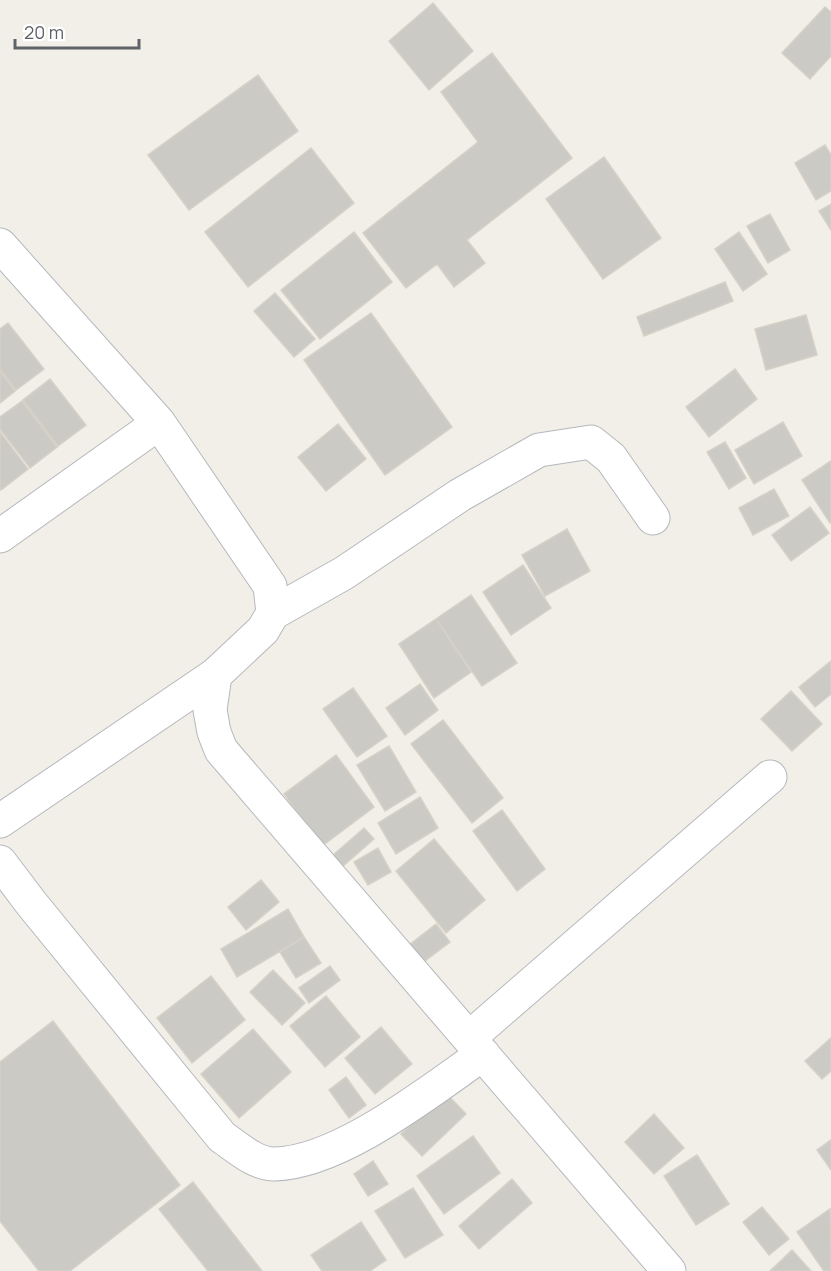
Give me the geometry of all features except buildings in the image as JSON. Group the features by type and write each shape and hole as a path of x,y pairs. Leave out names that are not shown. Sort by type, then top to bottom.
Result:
{"street":[{"path":"1,248 159,423 270,586 273,613"},
{"path":"0,536 159,423"},
{"path":"0,822 215,675 263,630 273,613 344,573 460,495 539,450 591,442 611,458 652,518"},
{"path":"215,675 210,710 214,732 221,750 669,1271"},
{"path":"0,862 222,1137 252,1158 274,1164 325,1153 387,1121 476,1046 770,777"}]}
